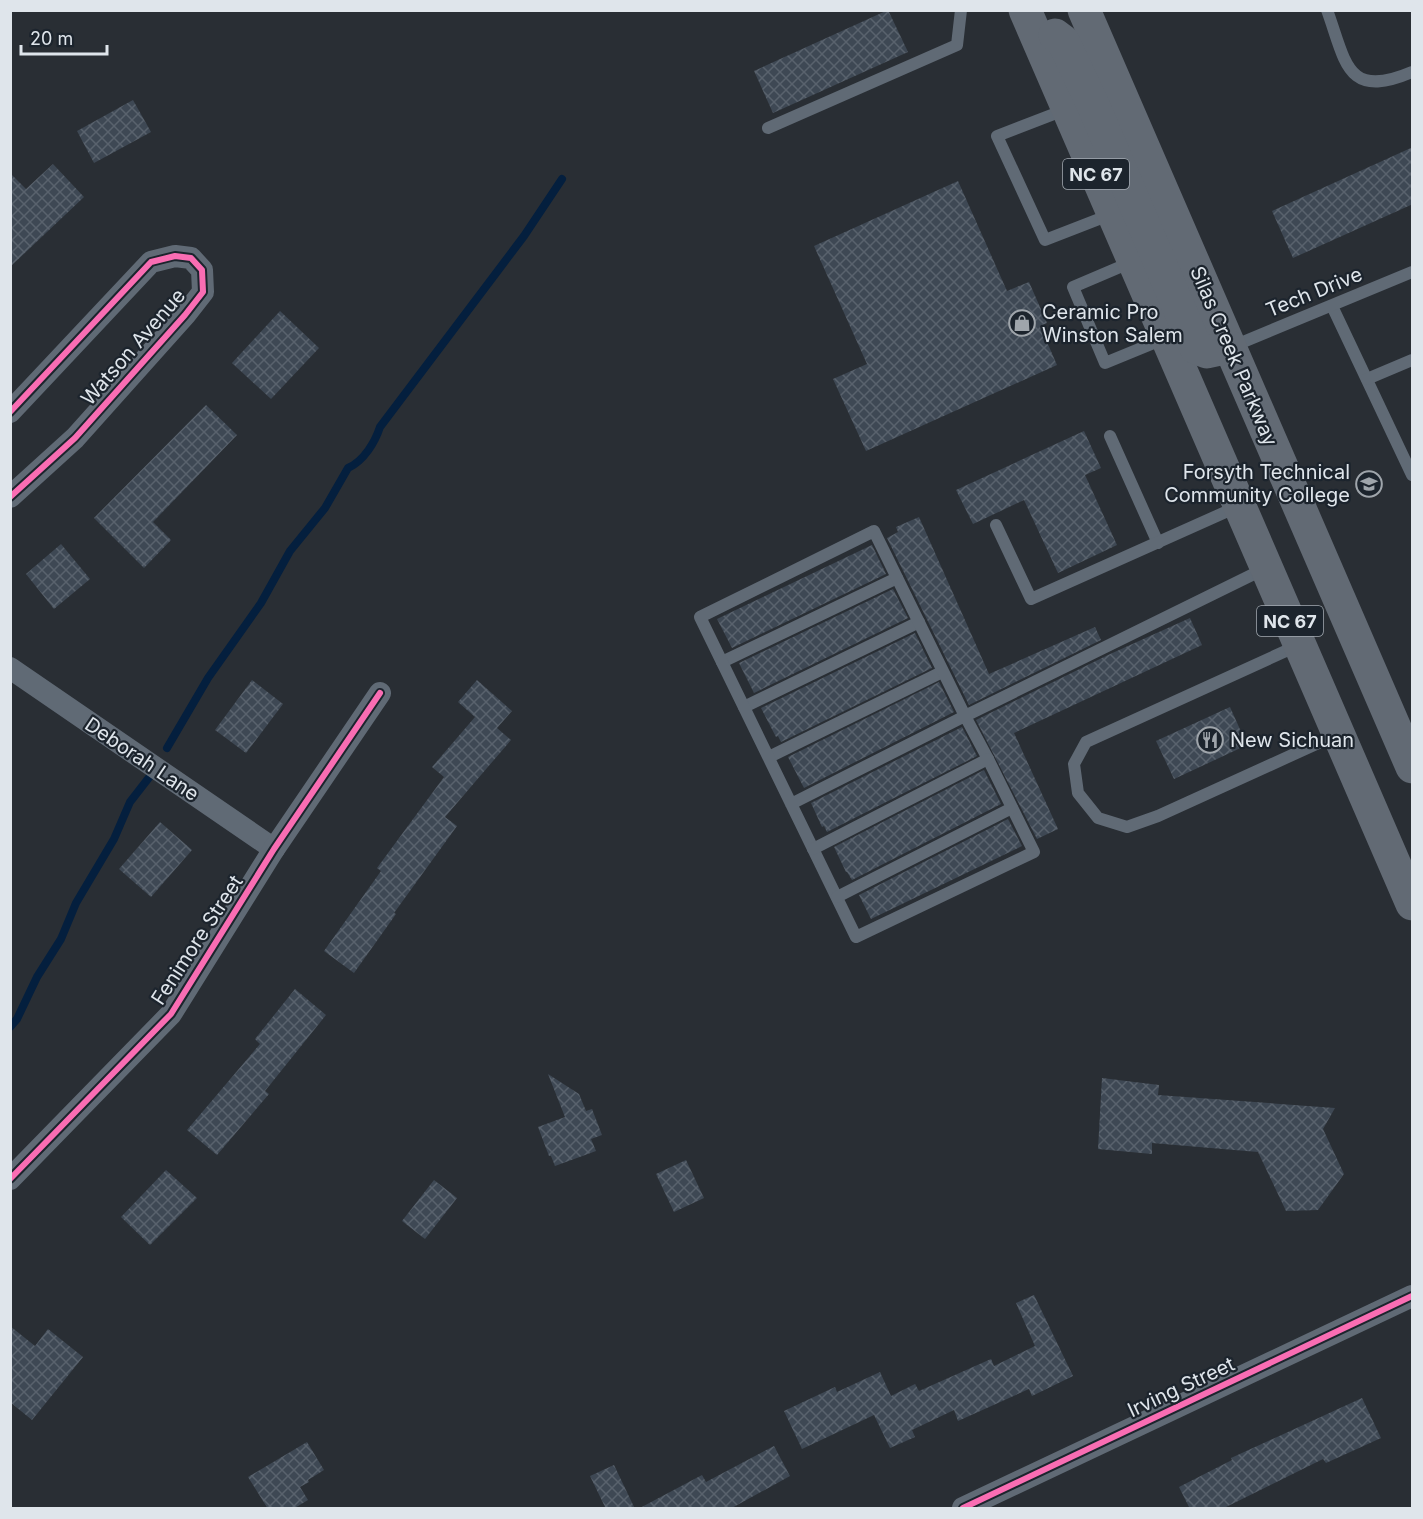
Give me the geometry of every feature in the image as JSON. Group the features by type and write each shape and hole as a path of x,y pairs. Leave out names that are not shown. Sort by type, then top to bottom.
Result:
{"main road":[{"name":"NC 67","path":"1026,10 1413,904"},
{"path":"1026,10 1063,41 1094,107 1196,348 1207,352 1230,347"},
{"name":"Silas Creek Parkway","path":"1084,10 1230,347 1399,723 1413,767"}],"street":[{"name":"Watson Avenue","path":"10,412 151,262 175,256 191,258 202,270 203,292 185,315 75,438 10,497"},
{"name":"Deborah Lane","path":"10,668 274,849"},
{"name":"Fenimore Street","path":"10,1179 171,1014 274,849 380,693"},
{"name":"Irving Street","path":"963,1509 1413,1296"}],"lane":[{"path":"768,128 957,45 960,10"},
{"path":"1327,10 1347,64 1355,77 1365,81 1383,82 1413,72"},
{"path":"1068,109 997,136 1045,240 1113,213"},
{"path":"1134,261 1073,287 1105,363 1167,338"},
{"name":"Tech Drive","path":"1230,347 1413,272"},
{"path":"1332,306 1413,475"},
{"path":"1367,379 1413,360"},
{"path":"1110,436 1158,543"},
{"path":"996,525 1031,599 1240,506"},
{"path":"874,531 942,672 1034,852 856,937 700,617 874,531"},
{"path":"791,804 1267,568"},
{"path":"722,662 897,578"},
{"path":"744,707 919,622"},
{"path":"1300,644 1086,742 1074,764 1078,793 1098,818 1127,827 1158,816 1339,734"},
{"path":"769,757 942,672"},
{"path":"813,849 988,759"},
{"path":"837,897 1012,808"}],"building":[{"path":"888,10 908,52 773,113 754,71"},
{"path":"133,100 151,132 94,163 77,131"},
{"path":"1413,147 1413,204 1293,258 1272,211"},
{"path":"53,164 84,197 10,267 10,173 26,189"},
{"path":"958,181 1007,291 1029,282 1047,323 1040,326 1057,365 866,451 833,379 867,364 814,246"},
{"path":"280,311 319,348 271,399 232,363"},
{"path":"206,405 237,435 153,522 171,540 144,568 94,518"},
{"path":"1084,431 1101,468 1085,475 1117,545 1058,573 1024,500 973,524 956,490"},
{"path":"919,517 989,674 1095,627 1101,640 969,705 887,538 898,532 896,527"},
{"path":"61,544 90,579 54,609 26,574"},
{"path":"872,545 886,574 732,648 717,619"},
{"path":"893,589 908,618 754,693 739,663"},
{"path":"1190,618 1202,645 1014,733 1058,829 1037,839 976,720 1108,655"},
{"path":"915,633 932,668 781,742 778,736 776,737 761,708"},
{"path":"252,680 283,704 246,753 215,730"},
{"path":"477,680 512,711 497,728 511,740 445,817 457,826 354,973 324,951 381,871 377,868 444,777 432,767 475,717 458,702"},
{"path":"939,682 954,712 804,788 788,757"},
{"path":"1230,707 1247,745 1174,779 1156,741"},
{"path":"962,727 977,756 827,832 824,826 822,827 811,803"},
{"path":"984,770 1001,804 852,880 834,847"},
{"path":"1008,819 1022,846 871,919 859,895"},
{"path":"160,822 192,850 151,897 119,869"},
{"path":"295,989 326,1015 265,1091 269,1094 217,1155 187,1130 260,1044 255,1039"},
{"path":"548,1074 579,1094 586,1111 592,1109 602,1135 591,1139 596,1151 555,1166 538,1127 565,1117"},
{"path":"1102,1078 1159,1085 1158,1095 1335,1108 1323,1129 1344,1174 1318,1210 1286,1211 1258,1152 1152,1143 1152,1154 1098,1149"},
{"path":"686,1160 704,1198 674,1212 656,1174"},
{"path":"166,1170 197,1198 150,1245 121,1217"},
{"path":"434,1180 457,1198 425,1239 402,1221"},
{"path":"1034,1295 1073,1376 1032,1396 1029,1389 958,1421 954,1410 912,1430 915,1437 890,1448 874,1415 802,1449 784,1411 835,1387 837,1392 880,1372 891,1396 915,1384 919,1391 991,1359 994,1366 1035,1346 1016,1303"},
{"path":"10,1326 35,1346 48,1329 83,1357 32,1420 10,1402"},
{"path":"1362,1398 1381,1438 1326,1463 1323,1459 1222,1509 1190,1509 1179,1487 1232,1460 1231,1458"},
{"path":"307,1442 324,1470 300,1487 308,1500 293,1509 268,1509 248,1477"},
{"path":"774,1446 790,1476 730,1509 638,1509 702,1475 706,1482"},
{"path":"614,1465 635,1509 606,1509 590,1476"}],"waterway":[{"path":"167,748 208,678 261,603 290,551 325,508 348,468 359,461 368,450 380,427 524,236 562,179"},
{"path":"10,1027 17,1019 37,977 61,939 76,903 114,839 130,802 151,775"}],"cycle path":[{"path":"10,412 151,262 175,256 191,258 202,270 203,292 185,315 75,438 10,497"},
{"path":"10,1179 171,1014 274,849 380,693"},
{"path":"963,1508 1412,1296"}],"place":[{"name":"Ceramic Pro Winston Salem","path":"1022,323"},
{"name":"Forsyth Technical Community College","path":"1369,484"},
{"name":"New Sichuan","path":"1210,740"}]}
